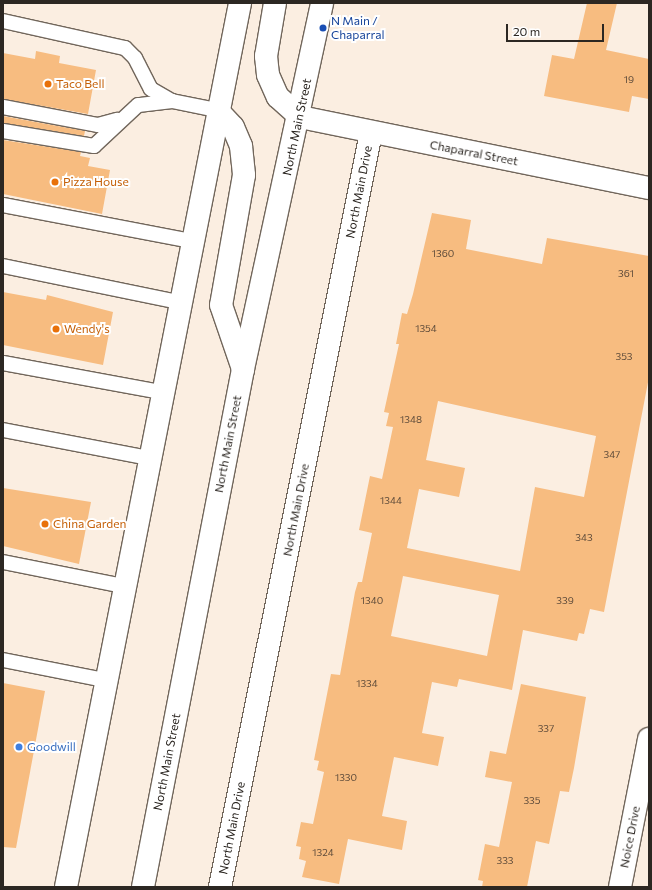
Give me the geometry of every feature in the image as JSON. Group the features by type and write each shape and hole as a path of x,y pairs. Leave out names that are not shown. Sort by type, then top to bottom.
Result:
{"main road":[{"path":"66,887 190,241 240,3"},
{"path":"275,3 266,56 268,75 278,97 300,117"},
{"name":"North Main Street","path":"143,887 243,369 300,117 322,3"},
{"path":"217,110 233,127 241,146 244,174 221,305 243,369"},
{"name":"Chaparral Street","path":"300,117 371,133 649,188"},
{"name":"North Main Drive","path":"220,887 371,133"},
{"name":"Noice Drive","path":"620,887 649,739"}],"lane":[{"path":"3,21 125,48 135,58 151,89 172,101"},
{"path":"3,131 94,146 121,118 143,102 172,101 217,110"},
{"path":"3,107 98,126 121,118"},
{"path":"3,205 190,241"},
{"path":"3,266 178,302"},
{"path":"3,363 161,392"},
{"path":"3,430 148,458"},
{"path":"3,562 123,586"},
{"path":"3,660 105,680"}],"building":[{"path":"587,3 617,3 606,50 649,59 649,99 632,96 629,112 544,96 552,55 574,59"},
{"name":"Taco Bell","path":"36,51 60,56 59,63 96,70 88,114 3,99 3,53 35,59"},
{"path":"3,116 85,131 84,136 3,123"},
{"name":"Pizza House","path":"3,140 81,152 80,156 90,158 88,166 110,170 102,214 3,194"},
{"path":"432,213 471,220 466,249 542,264 547,238 649,256 649,377 604,612 590,609 584,634 579,633 577,641 523,630 512,690 459,679 457,687 432,682 422,733 444,737 438,766 394,757 382,816 407,821 402,850 348,839 339,884 302,877 306,861 299,859 301,847 296,846 301,822 313,824 324,772 317,770 319,761 314,760 331,674 340,675 355,592 358,582 362,582 372,533 359,530 370,476 382,479 393,427 386,426 389,413 384,412 399,344 396,344 402,313 407,314","holes":["438,401 596,436 584,497 535,487 520,571 407,548 419,489 459,497 465,468 426,460","403,576 499,595 487,656 391,636"]},
{"name":"Wendy's","path":"3,292 46,300 47,295 113,312 103,365 3,345"},
{"name":"China Garden","path":"3,488 91,502 79,564 3,546"},
{"name":"Goodwill","path":"3,683 45,691 16,848 3,847"},
{"path":"521,684 586,697 574,768 569,792 560,791 549,844 536,841 527,887 482,887 483,881 478,880 485,844 499,847 512,782 485,777 490,751 506,754"}],"place":[{"name":"N Main / Chaparral","path":"323,28"},
{"name":"Taco Bell","path":"48,84"},
{"name":"Pizza House","path":"55,182"},
{"name":"Wendy's","path":"56,329"},
{"name":"China Garden","path":"45,524"},
{"name":"Goodwill","path":"19,747"}]}
